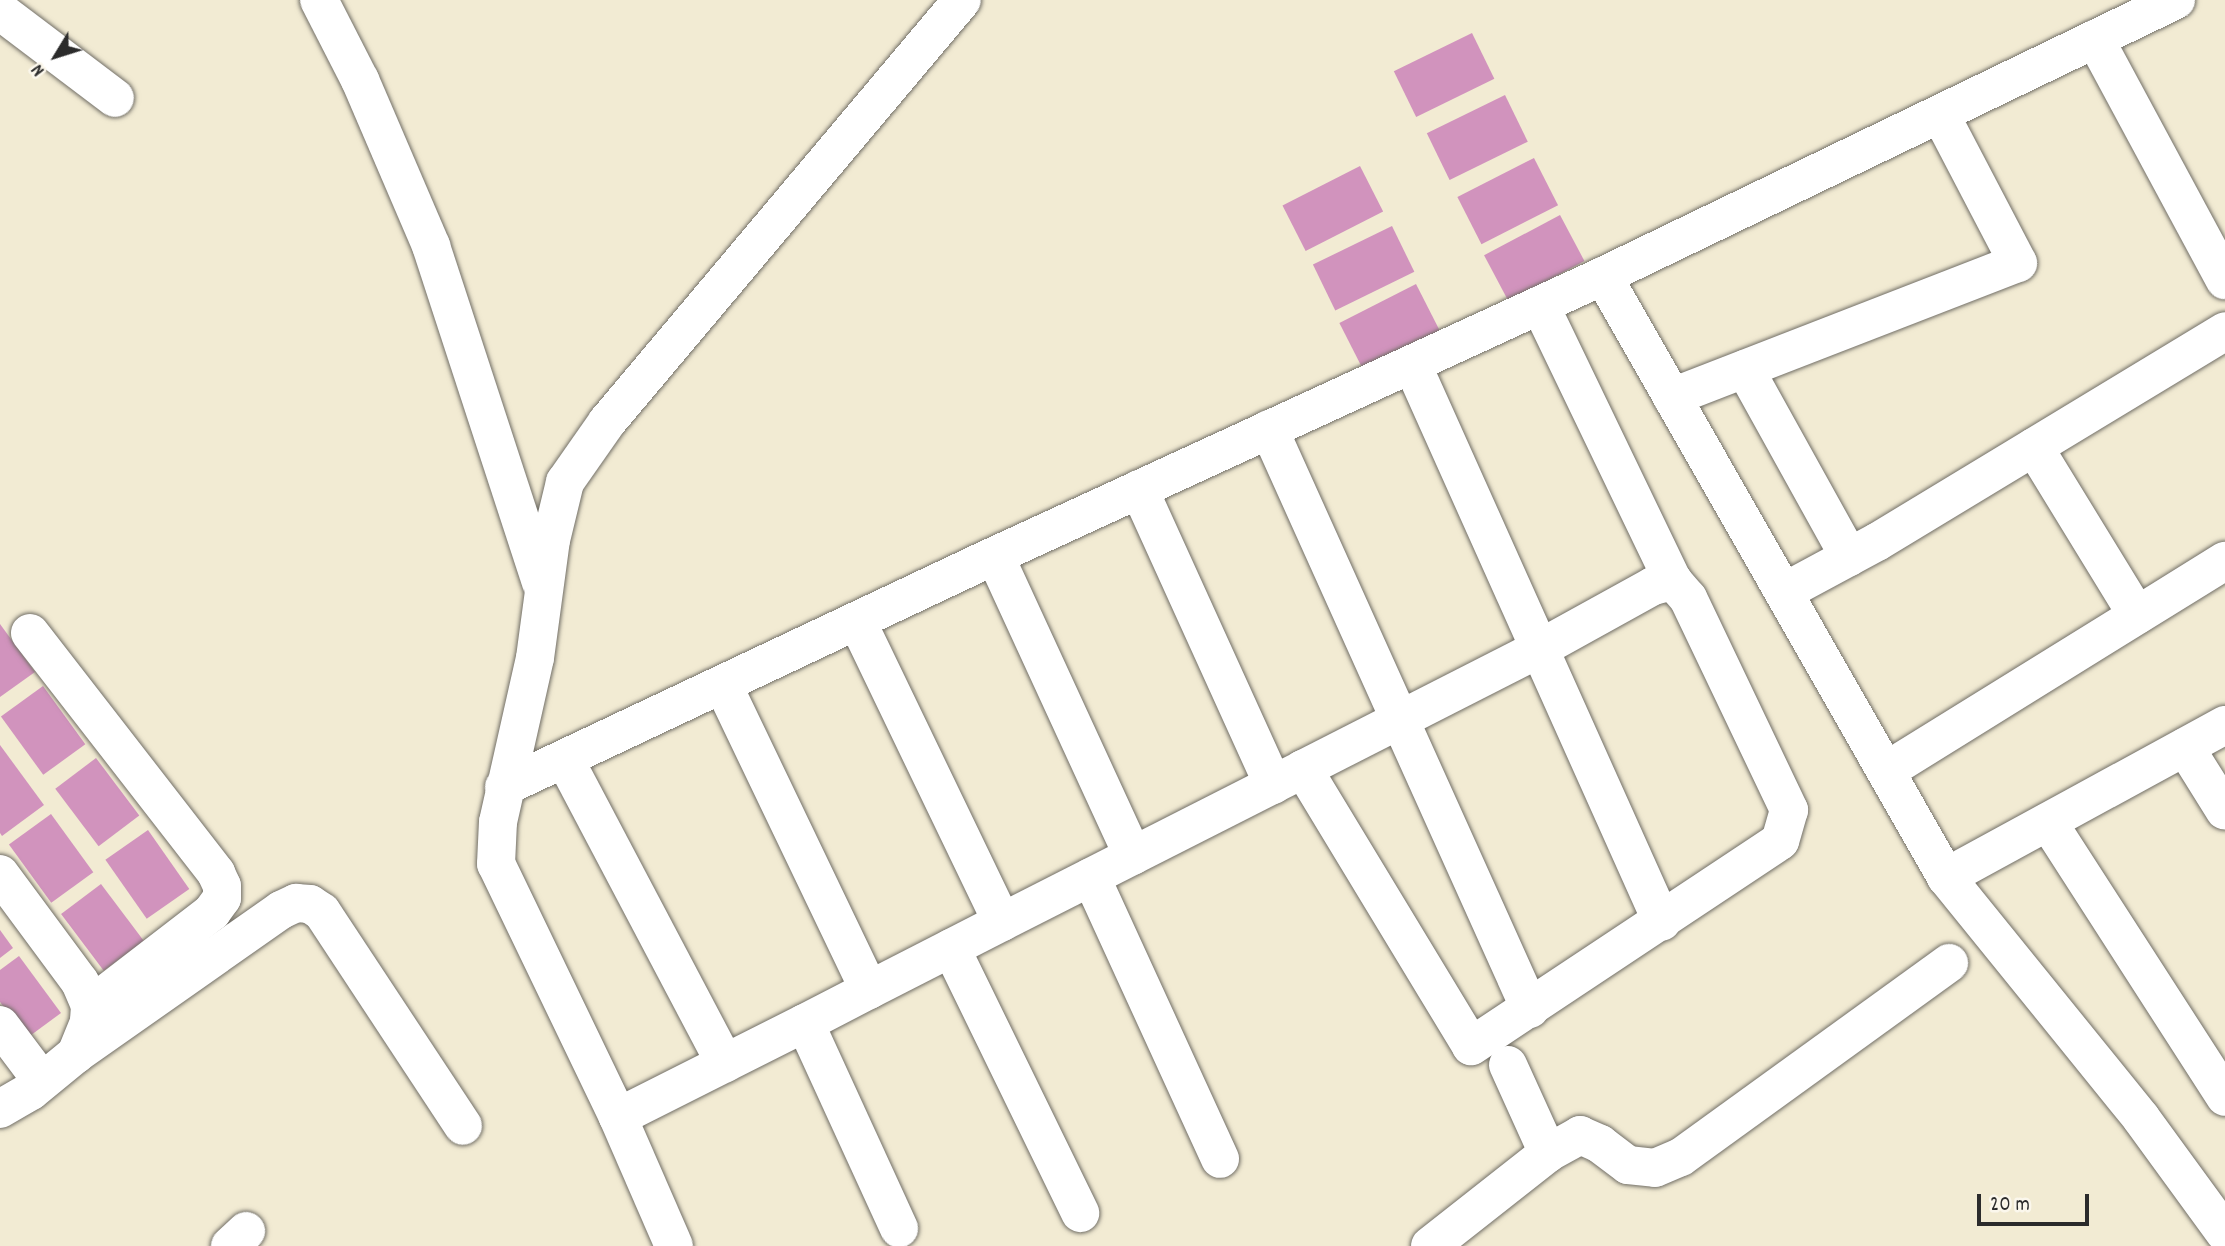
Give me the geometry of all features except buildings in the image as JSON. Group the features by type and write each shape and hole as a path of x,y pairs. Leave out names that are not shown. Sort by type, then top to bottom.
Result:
{"street":[{"path":"318,0 360,80 430,246 544,592"},
{"path":"674,1246 618,1117 496,864 498,822 535,658 551,540 565,482 607,422 962,0"},
{"path":"504,787 1139,489 1603,276 2176,0"},
{"path":"0,11 115,98"},
{"path":"2095,39 2225,280"},
{"path":"1672,397 2018,263 1940,114"},
{"path":"1603,276 1946,877 2141,1118 2225,1233"},
{"path":"1139,489 1288,777 1471,1046 1662,922 1780,841 1789,810 1688,597 1673,581 1540,305"},
{"path":"1784,592 1849,557 2225,331"},
{"path":"1412,364 1662,922"},
{"path":"1745,369 1849,557"},
{"path":"1269,429 1530,1009"},
{"path":"2034,447 2137,615"},
{"path":"995,556 1133,856"},
{"path":"1886,771 2225,561"},
{"path":"618,1117 1401,720 1539,649 1653,586 1673,581"},
{"path":"857,621 1002,922"},
{"path":"30,633 216,873 222,886 222,898 212,912 90,1006"},
{"path":"723,685 869,990"},
{"path":"1946,877 2225,725"},
{"path":"2185,747 2225,811"},
{"path":"565,760 725,1063"},
{"path":"2048,822 2225,1097"},
{"path":"0,874 80,982 90,1006 89,1022 76,1054"},
{"path":"1091,877 1220,1159"},
{"path":"0,1109 42,1082 76,1054 281,910 296,903 310,904 322,912 463,1126"},
{"path":"951,948 1080,1213"},
{"path":"1430,1246 1548,1153 1580,1135 1600,1144 1628,1165 1655,1168 1681,1157 1949,963"},
{"path":"805,1023 899,1228"},
{"path":"0,1025 42,1082"},
{"path":"1507,1065 1548,1153"}]}
